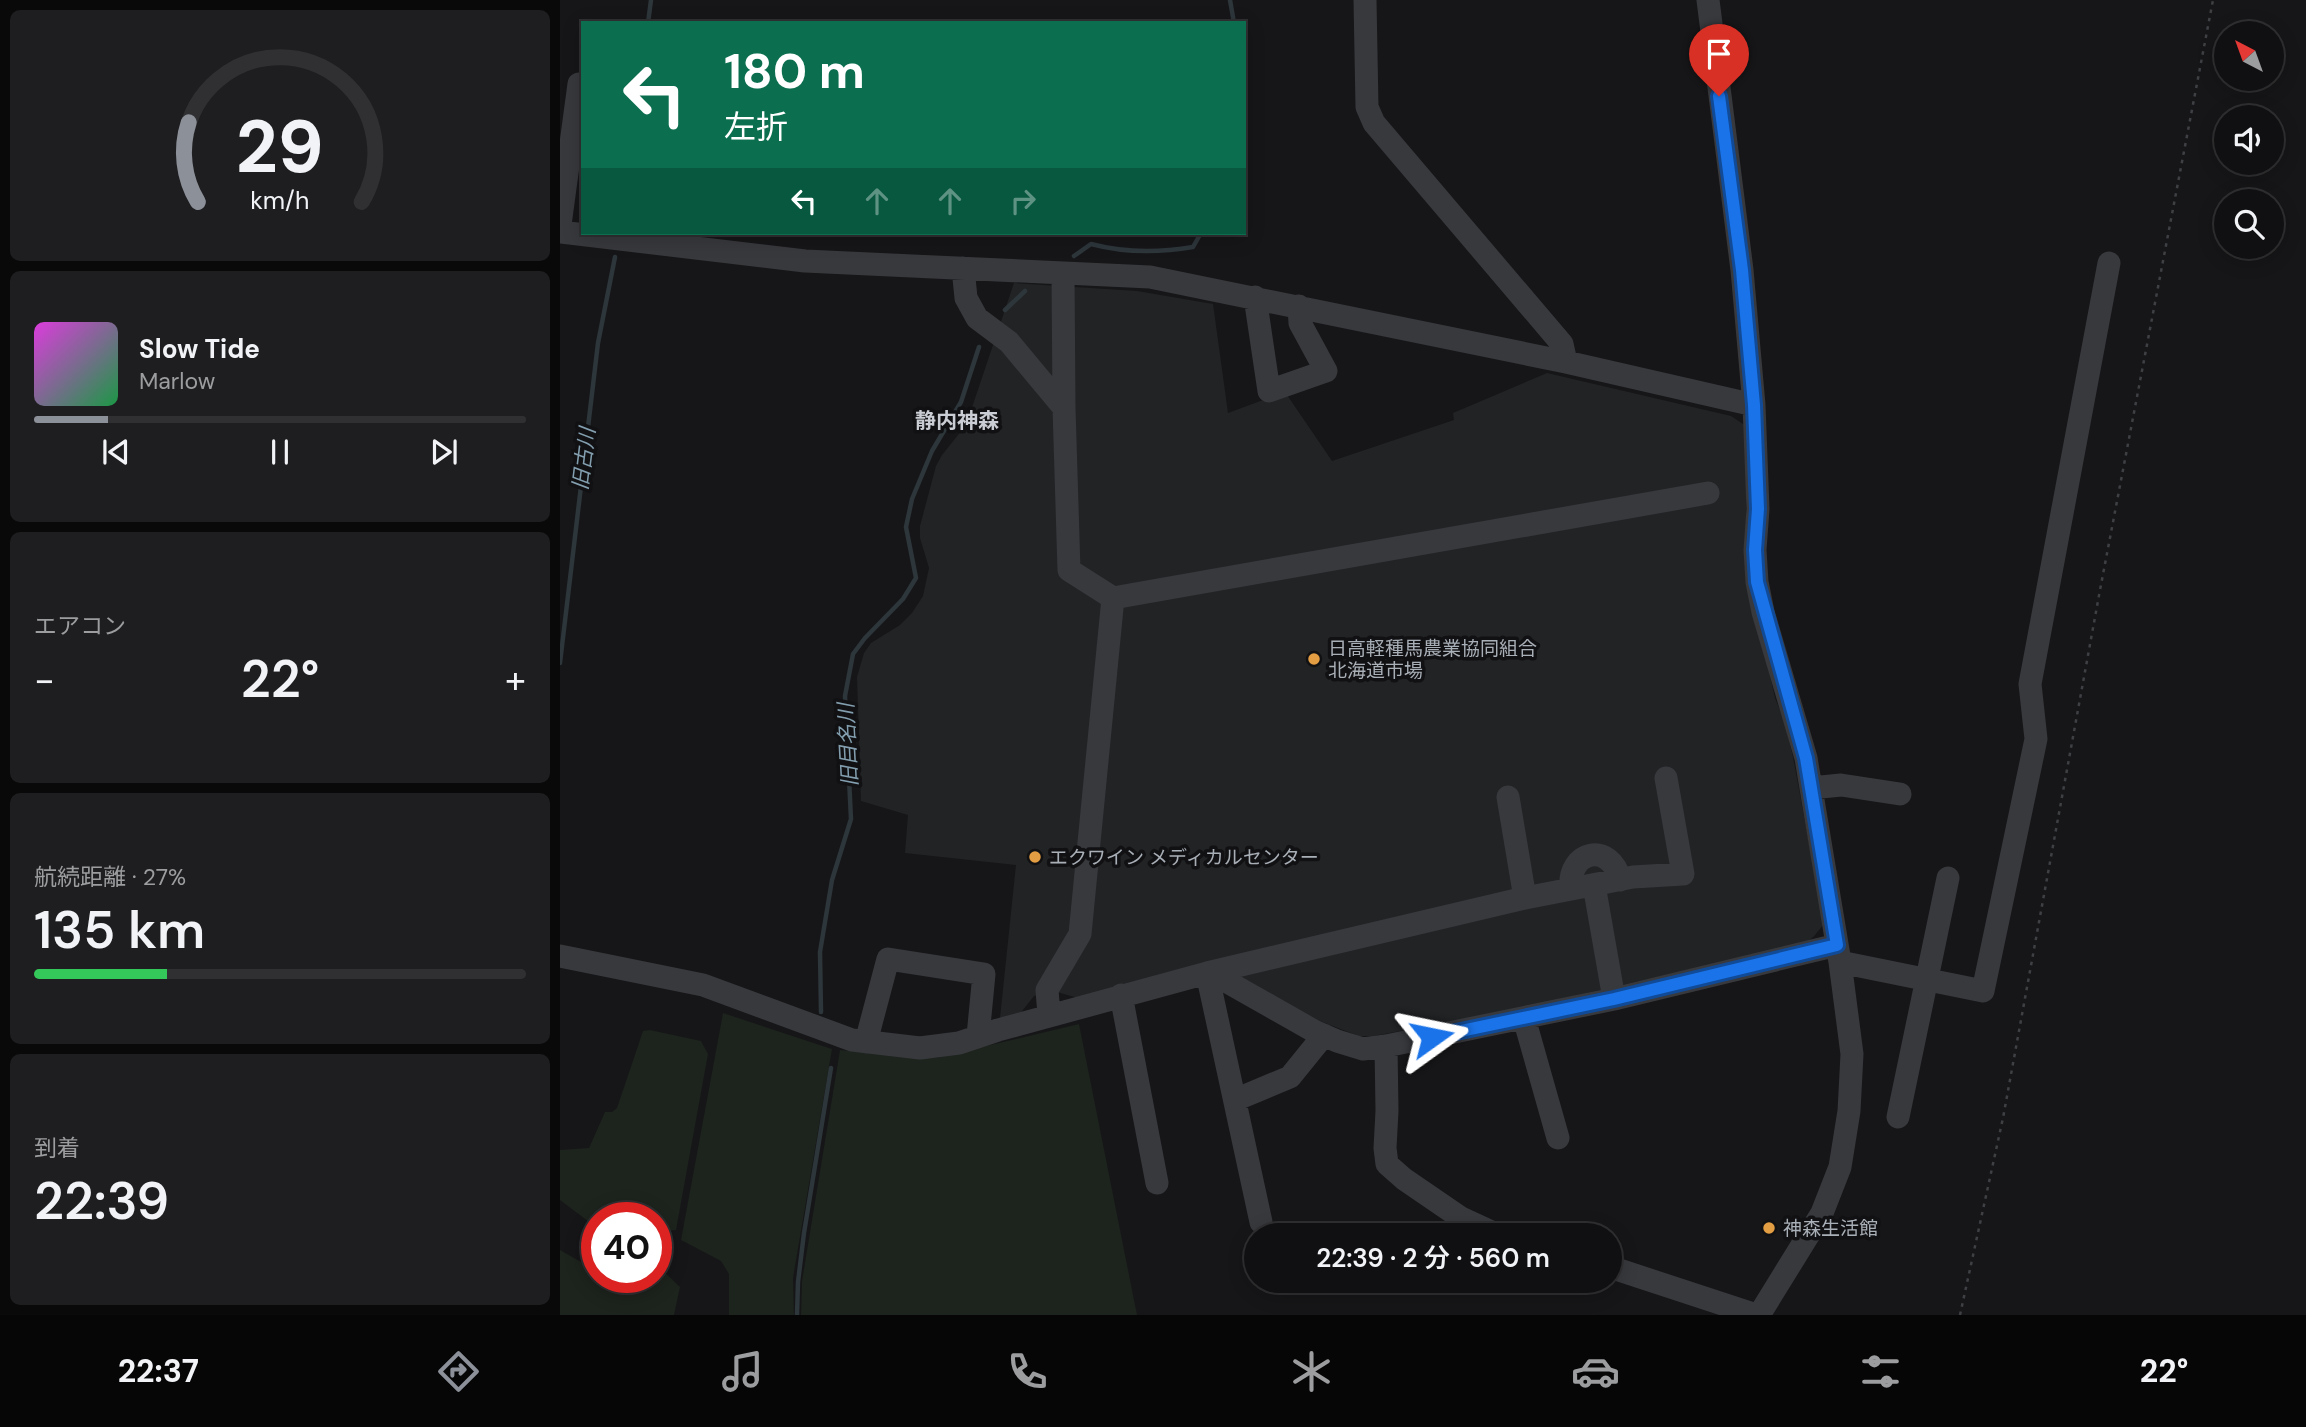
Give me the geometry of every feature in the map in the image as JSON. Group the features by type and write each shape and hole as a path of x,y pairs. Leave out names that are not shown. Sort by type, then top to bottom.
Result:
{"street":[{"path":"1365,0 1367,107 1374,123 1562,344 1566,362"},
{"path":"1622,1271 1758,1315 1822,1213 1840,1167 1849,1111 1852,1054 1839,953 1806,758 1757,582 1755,550 1758,509 1754,405 1742,270 1708,0"},
{"path":"560,225 579,84"},
{"path":"560,232 581,233"},
{"path":"607,235 701,241 805,261 1150,277 1566,362 1754,405"},
{"path":"1207,973 1324,1035 1363,1049 1839,953 1926,980 1983,991 2036,739 2029,684 2109,263"},
{"path":"963,268 965,298 977,318 1009,342 1064,408"},
{"path":"1063,273 1069,570 1113,598 1708,493"},
{"path":"1255,297 1269,391 1326,371 1300,323 1299,306"},
{"path":"1049,1015 1047,990 1080,934 1113,598"},
{"path":"560,956 703,985 852,1040 920,1048 959,1042 1207,973 1525,898 1620,880 1683,874 1666,778"},
{"path":"1811,788 1841,785 1900,794"},
{"path":"1508,797 1525,898"},
{"path":"1571,889 1570,877 1574,865 1584,857 1597,854 1609,858 1617,867 1620,880"},
{"path":"1898,1117 1948,878"},
{"path":"1594,885 1614,999"},
{"path":"866,1042 888,959 984,974 978,1037"},
{"path":"1207,973 1261,1222"},
{"path":"1121,995 1157,1183"},
{"path":"1524,1018 1558,1138"},
{"path":"1235,1100 1290,1077 1324,1035"},
{"path":"1386,1046 1387,1164 1404,1180 1472,1223"}],"path":[{"path":"1960,1315 2003,1118 2100,590 2213,0"}],"shaded area":[{"name":"日高軽種馬農業協同組合 北海道市場","path":"1014,283 1137,291 1213,304 1228,413 1285,392 1332,461 1454,420 1453,413 1547,373 1731,416 1746,426 1746,570 1775,698 1785,723 1793,757 1824,924 1807,943 1499,1013 1373,1036 1359,1036 1288,1009 1220,965 1078,998 1055,989 1034,996 1019,1015 1000,1018 1016,865 905,853 908,815 861,801 857,677 864,653 871,643 900,625 923,596 929,568 920,538 920,526 936,466 966,425"},
{"path":"723,1013 832,1049 793,1278 794,1315 729,1315 729,1274 721,1261 681,1240"},
{"path":"1079,1024 1137,1315 801,1315 802,1281 840,1050 935,1058"},
{"path":"650,1030 701,1041 708,1054 676,1230 672,1230 672,1202 581,1202 581,1216 560,1200 560,1150 589,1148 605,1112 612,1112 617,1108 643,1031"},
{"path":"560,1250 581,1262 581,1293 672,1293 672,1279 680,1287 674,1315 560,1315"}],"waterway":[{"name":"旧古川","path":"648,21 651,0"},
{"name":"旧目名川","path":"1230,0 1234,21"},
{"name":"旧目名川","path":"1074,256 1091,244 1142,251 1193,247 1200,235"},
{"name":"旧古川","path":"560,663 598,343 615,257"},
{"name":"旧目名川","path":"1005,310 1025,291"},
{"name":"旧目名川","path":"821,1012 820,952 832,880 851,819 845,696 853,654 903,599 916,578 906,527 912,499 932,451 961,402 979,347"},
{"name":"旧目名川","path":"797,1315 804,1233 831,1068"}],"place":[{"name":"日高軽種馬農業協同組合 北海道市場","path":"1314,659"},
{"name":"エクワイン メディカルセンター","path":"1035,857"},
{"name":"神森生活館","path":"1769,1228"}],"district":[{"name":"静内神森","path":"957,421"}],"route":[{"path":"1432,1037 1614,999 1837,945 1806,758 1763,612 1757,582 1755,550 1758,509 1754,405 1742,270 1719,96"}]}
